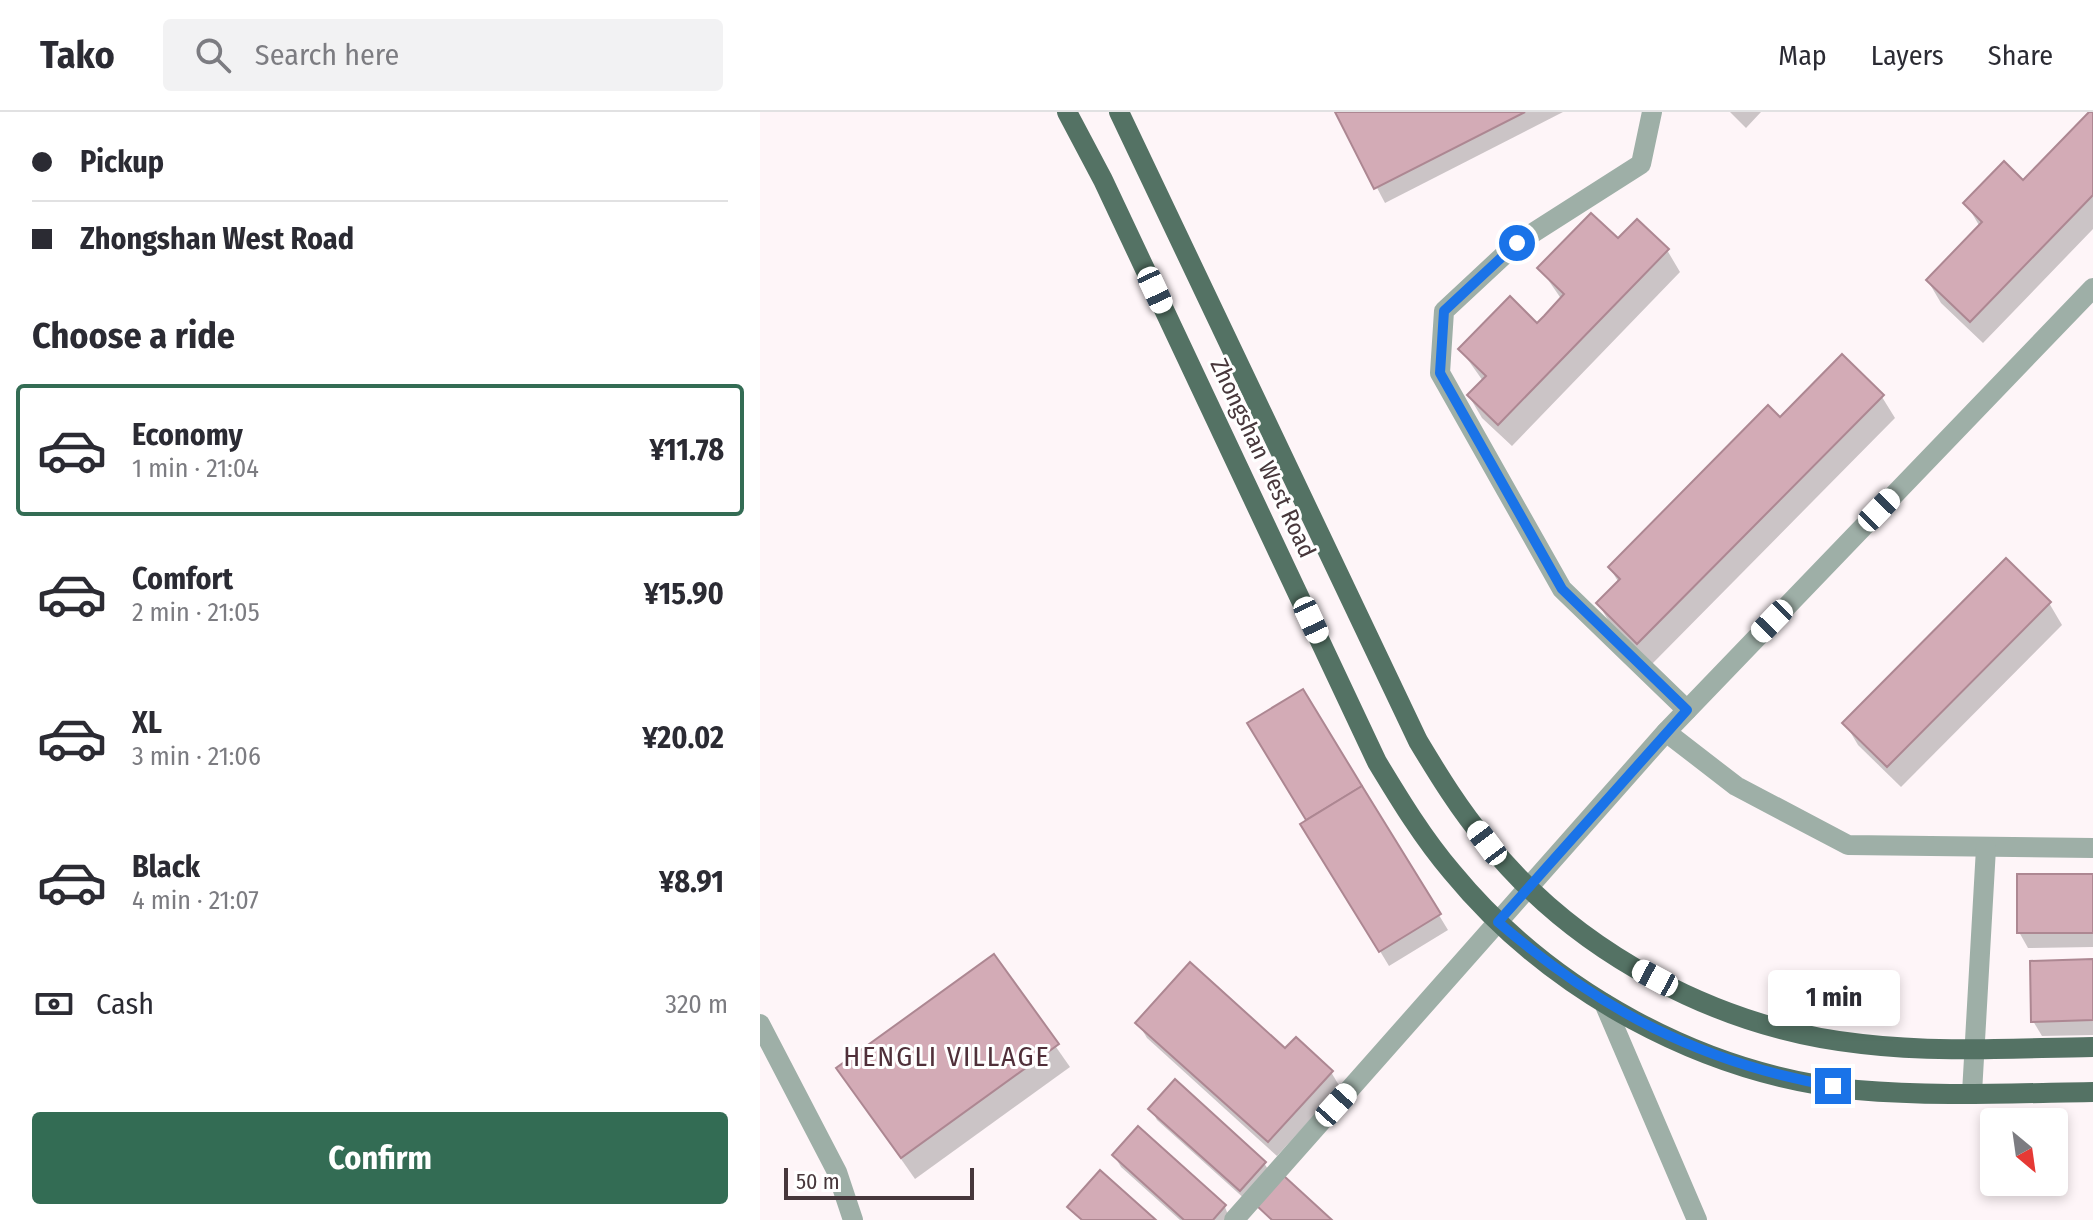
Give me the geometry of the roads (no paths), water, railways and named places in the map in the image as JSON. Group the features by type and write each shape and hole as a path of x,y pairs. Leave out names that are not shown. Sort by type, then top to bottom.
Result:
{"main road":[{"name":"Zhongshan West Road","path":"1067,112 1103,180 1377,762 1420,830 1452,873 1498,922 1548,965 1604,1003 1725,1060 1789,1078 1855,1090 2093,1092"},
{"name":"Zhongshan West Road","path":"1119,112 1418,741 1478,831 1530,888 1576,928 1628,964 1682,993 1740,1017 1799,1034 1860,1044 1974,1048 2093,1047"}],"street":[{"path":"1652,112 1641,164 1517,243 1444,311 1440,373 1562,589 1687,710"},
{"path":"1234,1220 1666,732 2093,288"},
{"path":"1666,732 1736,786 1848,845 2093,848"},
{"path":"1972,1093 1986,848"},
{"path":"1604,1003 1697,1220"},
{"path":"760,1024 837,1172 853,1220"}],"district":[{"name":"HENGLI VILLAGE","path":"947,1056"}]}
